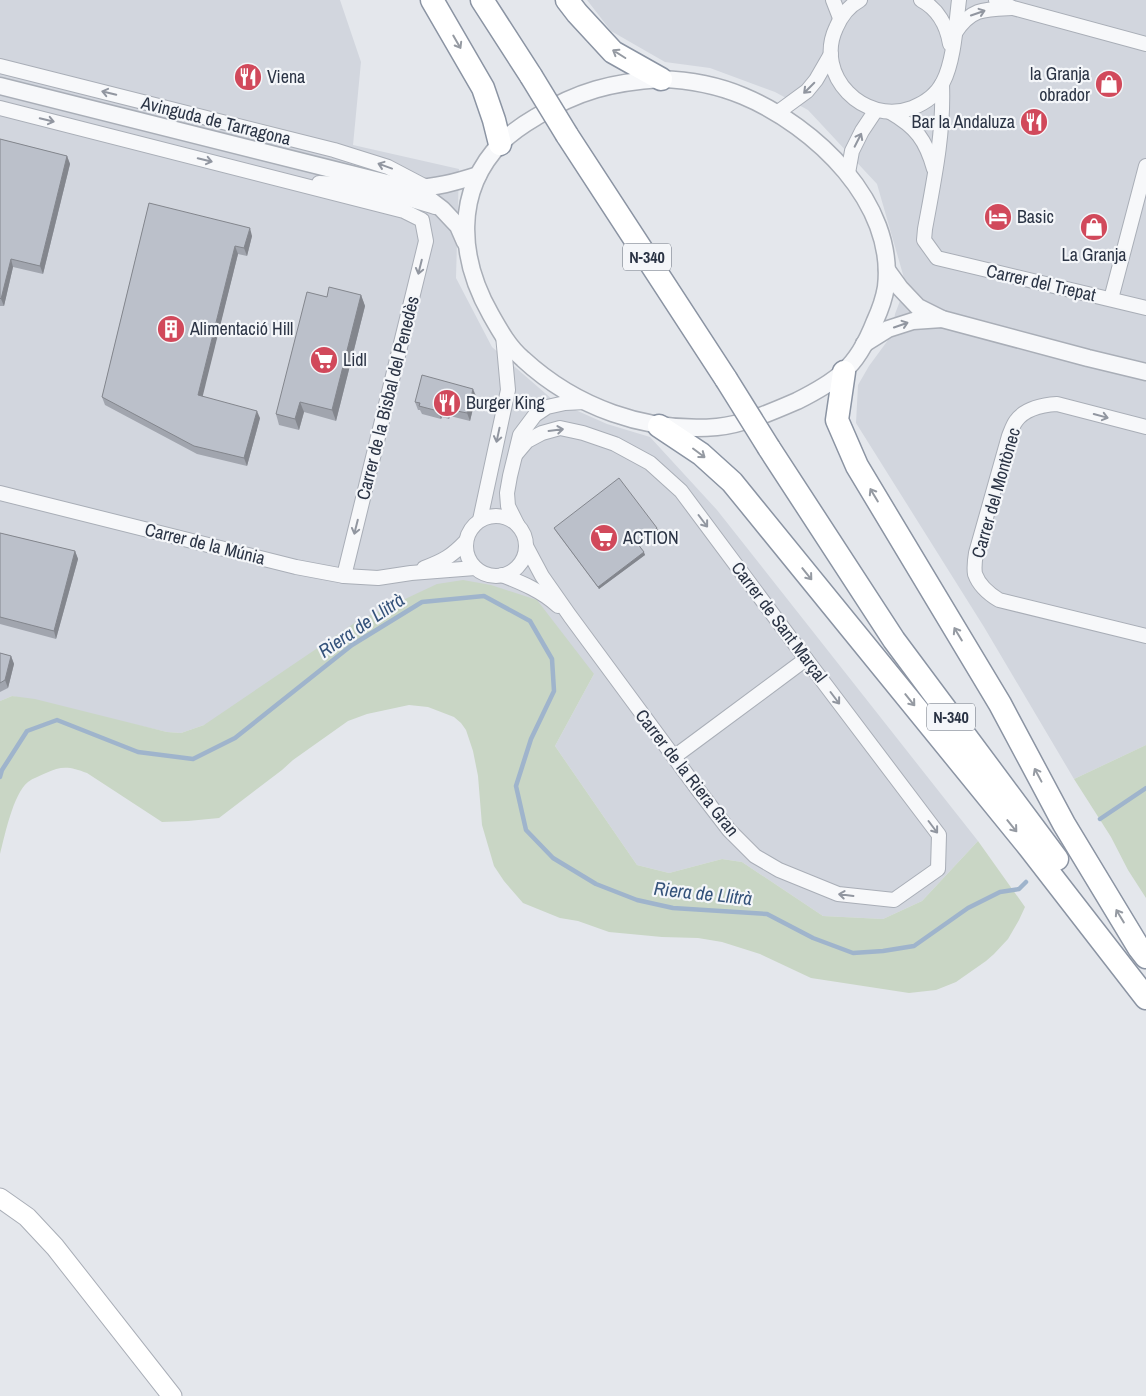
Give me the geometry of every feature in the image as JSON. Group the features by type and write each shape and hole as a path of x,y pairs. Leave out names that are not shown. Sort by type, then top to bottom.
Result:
{"highway":[{"path":"432,0 483,88 500,144"},
{"name":"N-340","path":"482,0 567,135 894,640 1146,978"},
{"path":"567,0 613,52 661,79"},
{"path":"844,372 837,420 856,466 1000,704 1064,824 1146,957"},
{"path":"659,426 701,454 732,482 1029,847 1146,998"}],"main road":[{"path":"0,1198 27,1217 55,1247 172,1396"}],"street":[{"path":"833,0 840,18"},
{"path":"860,0 840,18 832,36 830,54 834,73 844,90 858,102 905,120 918,133 930,153 935,174"},
{"path":"921,0 928,4 941,18 948,34 951,52"},
{"path":"848,173 852,151 862,131 883,111 905,110 920,105 932,96 942,84 949,69 959,0"},
{"path":"996,0 1012,8 1146,44"},
{"path":"954,35 969,16 980,11 1012,8"},
{"path":"777,113 806,91 816,80 830,54"},
{"name":"Avinguda de Tarragona","path":"0,66 334,150 388,166 428,188"},
{"path":"661,79 687,80 743,96 777,113 804,132 848,173 864,195 876,219 885,249 886,289 881,306 874,326 864,344 844,372 804,397 774,411 720,427 659,426 633,420 585,402 537,371 522,358 503,335 485,304 473,276 466,244 468,206 472,190 478,175 500,144 554,105 581,94 606,86 632,81 661,79"},
{"path":"935,174 941,138 942,84"},
{"name":"Avinguda de Tarragona","path":"0,86 407,188 426,196 442,209 458,226 466,244"},
{"path":"0,108 294,182 332,183 366,188 442,209"},
{"path":"1111,299 1146,166"},
{"name":"Carrer del Trepat","path":"935,174 924,240 937,258 1146,308"},
{"name":"Avinguda de Tarragona","path":"407,188 428,188 478,175"},
{"name":"Carrer de la Bisbal del Penedès","path":"294,182 404,210 422,220 426,241 344,576"},
{"path":"887,270 900,288 918,306 942,319 1146,372"},
{"path":"864,344 888,330 912,321 942,319"},
{"path":"480,520 508,390 503,335"},
{"path":"517,524 495,515 480,520 473,525 468,534 465,547 468,558 475,568 496,577 510,574 518,568 524,558 526,546 523,533 508,506 507,492 520,435 534,415 547,407 565,403 585,402"},
{"name":"Carrer del Montònec","path":"1146,427 1057,404 1043,405 1026,411 1016,421 1009,436 976,554 975,573 983,587 999,600 1146,636"},
{"name":"Carrer de Sant Marçal","path":"516,454 527,441 542,433 560,428 583,433 615,444 650,463 681,491 939,835 938,869 894,900"},
{"name":"Carrer de la Múnia","path":"0,493 296,567 344,576 378,578 411,573 475,568"},
{"name":"Carrer de la Múnia","path":"411,573 455,553 466,541"},
{"name":"Carrer de la Riera Gran","path":"526,546 542,576 570,616 674,757 729,830 755,856 779,870 838,894 894,900"},
{"name":"Carrer de la Riera Gran","path":"502,575 527,585 550,599 570,616"},
{"path":"674,757 806,659"}],"shaded area":[{"path":"0,0 340,0 361,62 353,145 459,169 456,278 492,347 553,400 607,424 650,437 717,510 978,841 922,901 883,919 823,916 742,862 722,859 669,873 637,865 555,746 594,674 204,725 181,733 167,732 12,696 0,701"},
{"path":"587,0 1146,0 1146,745 1074,779 984,627 856,423 858,385 891,336 895,314 906,285 877,184 808,110 775,92 710,68 665,62 611,31"}],"green space":[{"path":"463,580 491,585 537,600 594,674 555,746 637,865 669,873 722,859 742,862 823,916 883,919 922,901 978,841 1025,907 1008,939 986,961 956,982 936,990 909,993 811,978 760,954 722,942 698,938 609,932 578,921 560,918 523,903 494,866 482,825 478,776 466,730 454,717 428,707 409,705 367,714 348,721 293,760 219,818 162,822 87,773 66,768 52,770 30,781 18,796 10,815 0,854 0,701 12,696 35,699 167,732 181,733 204,725 356,622 437,584"},
{"path":"1146,745 1146,898 1128,870 1111,837 1074,779"}],"building":[{"path":"0,139 67,156 40,266 11,259 1,299 0,298"},
{"name":"Alimentació Hill","path":"149,203 250,228 244,248 235,246 198,395 257,411 244,458 194,446 102,397"},
{"name":"Lidl","path":"329,287 361,295 332,410 300,402 295,419 276,414 307,292 327,297"},
{"name":"Burger King","path":"422,375 473,389 467,413 447,409 446,411 439,409 438,411 419,406 420,403 415,402"},
{"name":"ACTION","path":"619,478 657,528 637,543 644,552 598,587 554,528"},
{"path":"0,533 75,551 54,631 0,617"},
{"path":"0,653 11,656 5,680 0,683"}],"waterway":[{"name":"Riera de Llitrà","path":"0,777 2,770 27,731 57,720 138,752 193,759 235,738 352,645 422,602 484,596 530,621 552,659 554,691 531,739 516,786 526,830 553,858 596,884 637,900 673,908 767,914 813,938 853,953 914,946 968,908 1000,892 1019,889 1026,882"},
{"name":"Riera de Llitrà","path":"1100,819 1146,788"}],"place":[{"name":"Viena","path":"248,77"},
{"name":"la Granja obrador","path":"1109,84"},
{"name":"Bar la Andaluza","path":"1034,122"},
{"name":"Basic","path":"998,217"},
{"name":"La Granja","path":"1094,227"},
{"name":"Alimentació Hill","path":"171,329"},
{"name":"Lidl","path":"324,360"},
{"name":"Burger King","path":"447,403"},
{"name":"ACTION","path":"604,538"}]}
